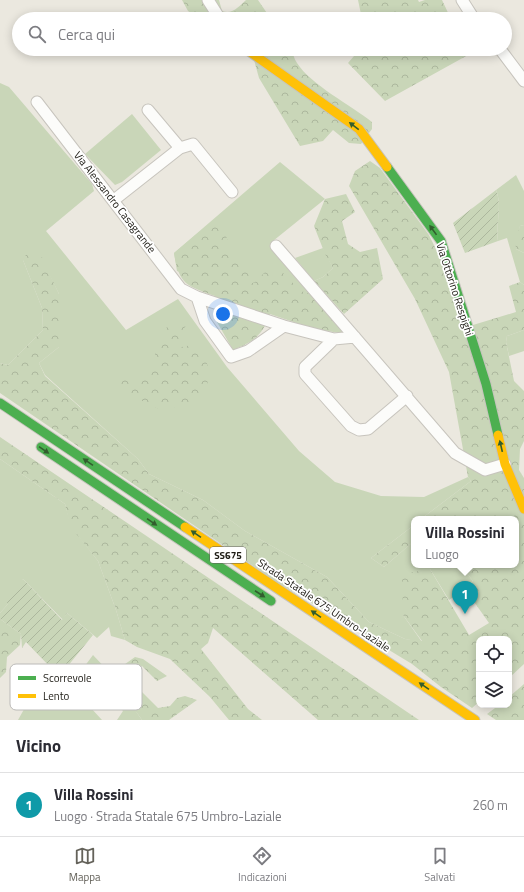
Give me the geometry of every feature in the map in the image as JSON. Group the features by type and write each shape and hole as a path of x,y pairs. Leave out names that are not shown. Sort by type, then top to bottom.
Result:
{"main road":[{"name":"Via Ottorino Respighi","path":"256,56 359,129 441,241 486,384 505,464 524,509"},
{"name":"Strada Statale 675 Umbro-Laziale","path":"0,403 475,720"},
{"name":"SS675","path":"32,442 278,606"}],"street":[{"path":"208,0 216,12"},
{"path":"462,0 470,12"},
{"path":"505,56 524,81"},
{"name":"Via Alessandro Casagrande","path":"37,102 114,200 181,289 197,297 284,326 334,339 355,337"},
{"path":"148,110 180,148"},
{"path":"114,200 180,148 193,144 232,192"},
{"path":"276,246 455,453 485,470 505,464"},
{"path":"197,297 205,321 231,357 248,351 284,326"},
{"path":"334,339 305,367 305,374 351,426 359,430 368,428 407,396"}],"green space":[{"path":"182,0 219,0 222,11 226,12 190,12"},
{"path":"246,0 258,0 266,12 229,12 236,9"},
{"path":"358,0 418,0 419,2 425,0 442,0 448,12 361,12"},
{"path":"253,56 294,56 303,71 321,87 372,122 372,129 361,144 349,143 333,130 323,141 300,146 259,78"},
{"path":"354,56 466,56 385,101 348,63"},
{"path":"0,83 9,87 92,184 94,191 46,231 126,330 178,299 227,367 299,451 335,482 381,496 424,497 468,477 471,481 425,516 411,516 411,527 371,558 384,567 411,544 411,568 462,568 473,581 465,589 449,600 430,569 403,615 422,642 405,639 369,622 327,577 245,531 203,500 149,474 138,459 45,375 39,363 59,347 59,294 50,276 23,260 42,308 43,330 8,365 0,363"},
{"path":"132,114 161,150 122,182 115,185 85,154"},
{"path":"370,161 380,168 429,235 473,325 516,312 509,286 520,282 524,285 524,330 507,336 506,342 514,381 524,391 524,441 520,449 519,470 524,478 524,664 512,675 512,636 476,636 476,705 472,708 441,687 412,664 277,582 0,393 0,363 8,365 43,330 42,308 23,260 28,251 40,253 59,294 61,324 59,347 39,363 45,376 138,459 149,474 203,500 245,531 327,577 369,622 405,639 422,641 403,615 402,574 430,569 469,635 489,623 465,589 473,581 462,568 519,568 519,516 425,516 471,481 468,477 449,372 415,299 349,186 355,171"},
{"path":"280,162 325,199 273,241 273,249 344,330 177,271 174,253"},
{"path":"516,175 524,191 524,225 520,226 516,249 524,253 524,285 520,282 507,238 498,241 497,235 499,203 496,190"},
{"path":"496,190 499,203 497,228 498,241 465,253 453,223"},
{"path":"346,194 355,212 342,221 348,244 360,252 377,248 383,279 344,314 314,281 323,277 333,268 325,254 314,226 325,199"},
{"path":"216,225 224,231 232,252 242,260 250,276 250,284 255,282 267,270 282,272 301,291 313,295 344,330 340,333 314,329 270,314 260,333 252,341 233,350 217,322 215,296 197,290 186,283 179,272 174,253 199,232"},
{"path":"524,225 524,253 516,249 515,240 520,226"},
{"path":"323,248 333,268 323,277 314,281 295,258"},
{"path":"179,321 186,326 180,333 182,347 195,344 207,364 209,370 208,382 202,398 163,411 120,390 116,378 125,373 134,377 155,370 155,345 169,324"},
{"path":"524,330 524,351 509,356 506,342 507,336"},
{"path":"0,437 419,720 318,720 213,628 208,643 201,649 248,709 262,720 229,720 210,697 170,659 137,647 125,640 98,561 70,526 65,504 0,459"},
{"path":"0,459 65,504 71,526 98,561 125,640 111,636 109,627 97,638 67,613 63,620 23,579 8,604 0,613"},
{"path":"411,527 411,544 384,567 371,558"},
{"path":"23,579 62,620 67,613 93,635 69,664 47,664 26,642 22,648 21,634 0,619 0,613 8,604 4,597"},
{"path":"0,619 21,634 20,645 7,657 6,672 0,678"},
{"path":"93,655 102,664 86,664"},
{"path":"135,657 143,659 167,676 157,681 142,666 142,664 125,664"},
{"path":"524,684 524,720 496,720 487,714 495,708 512,708 512,694"},
{"path":"142,692 158,708 170,706 177,698 185,696 197,700 169,720 142,720 135,710 142,710"},
{"path":"24,710 93,710 102,720 18,720"},
{"path":"122,710 135,710 142,720 117,720 123,711"}],"traffic: fast":[{"path":"387,167 441,241 486,384 498,435"},
{"path":"0,403 185,527"},
{"path":"41,447 271,601"}],"traffic: slow":[{"path":"256,56 359,129 387,167"},
{"path":"498,435 505,464 524,509"},
{"path":"185,527 475,720"}],"place":[{"name":"Villa Rossini","path":"465,614"}]}
